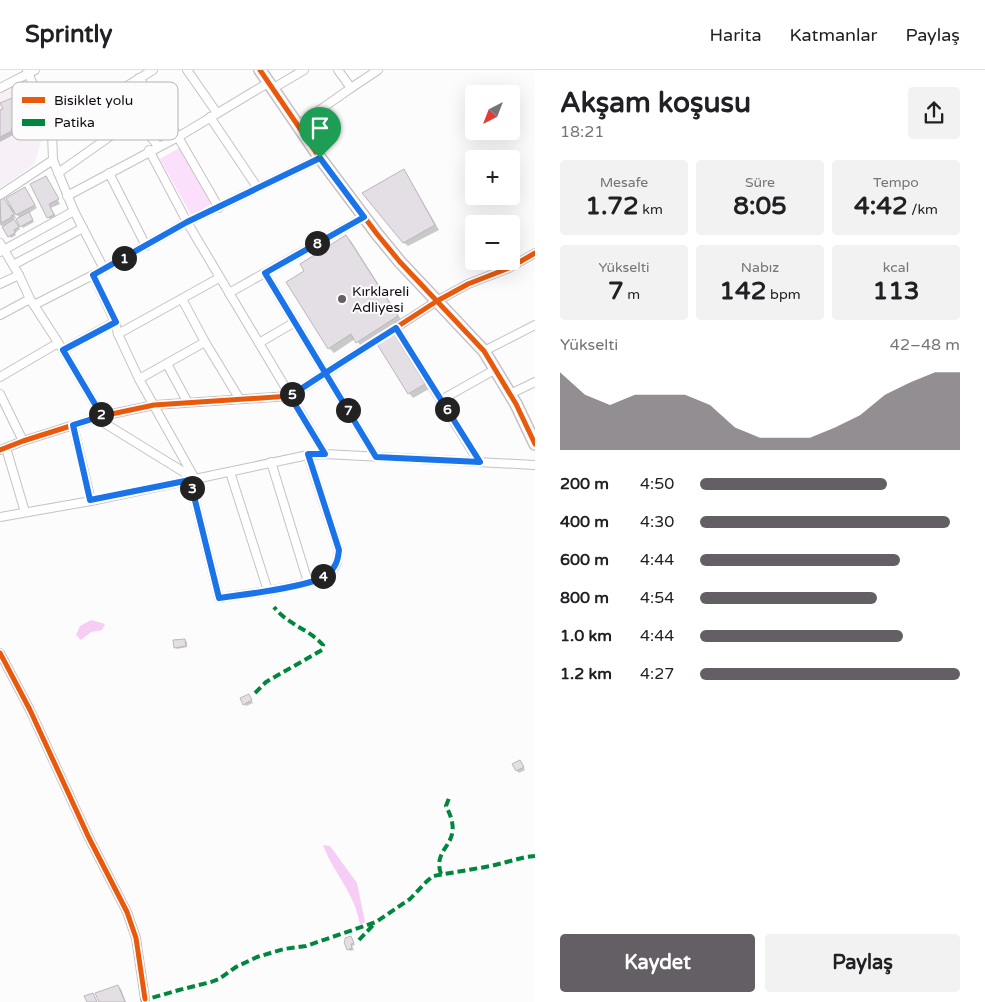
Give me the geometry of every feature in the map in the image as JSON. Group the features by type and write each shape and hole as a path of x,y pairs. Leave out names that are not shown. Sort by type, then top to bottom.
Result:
{"street":[{"path":"186,70 257,187"},
{"path":"260,70 297,126 364,217 400,262 484,351 526,423 535,444"},
{"path":"219,208 178,136 213,115 304,70"},
{"path":"338,70 351,88"},
{"path":"297,126 378,70"},
{"path":"0,88 30,71"},
{"path":"133,82 148,71"},
{"path":"139,78 142,82"},
{"path":"52,140 53,160 67,196 104,269"},
{"path":"58,173 105,140"},
{"path":"153,140 158,146"},
{"path":"67,196 170,140"},
{"path":"149,150 219,278 325,454"},
{"path":"0,315 93,275 187,222 320,158"},
{"path":"0,196 53,160"},
{"path":"110,173 146,246"},
{"path":"74,211 1,248 19,274 32,302 61,347 99,417 193,480"},
{"path":"229,294 364,217"},
{"path":"13,265 83,228"},
{"path":"25,512 3,449 99,417 154,405 187,401 290,396 468,284 509,268 535,253"},
{"path":"265,273 376,457"},
{"path":"0,284 19,274"},
{"path":"93,275 116,322 118,334 138,379 154,405 193,480 219,598 268,591 308,582 327,575 337,563 339,550 308,454"},
{"path":"118,334 219,278"},
{"path":"182,299 205,342 239,398"},
{"path":"0,377 116,322"},
{"path":"259,343 294,322"},
{"path":"484,351 535,325"},
{"path":"396,328 480,462"},
{"path":"138,379 205,342"},
{"path":"167,364 187,401"},
{"path":"441,400 496,369"},
{"path":"510,394 535,382"},
{"path":"0,394 23,441"},
{"path":"73,425 90,500"},
{"path":"0,517 193,480 308,454 535,465"},
{"path":"271,462 308,582"},
{"path":"230,472 268,591"},
{"path":"0,653 30,710 89,838 127,912 136,938 145,999"}],"shaded area":[{"path":"24,77 26,82 14,82"},
{"path":"12,83 12,140 42,140 34,165 0,188 0,89"},
{"path":"179,148 211,204 191,215 160,159"},
{"path":"91,620 105,624 102,630 91,632 81,640 76,635 80,626"},
{"path":"323,845 330,846 357,883 365,922 360,925 354,903"}],"building":[{"path":"12,98 12,131 0,137 0,110 3,109 0,103"},
{"path":"404,169 435,225 403,243 362,193"},
{"path":"46,176 59,199 49,204 54,215 47,218 30,184"},
{"path":"25,187 35,205 16,215 6,198"},
{"path":"4,198 14,214 1,223 0,200"},
{"path":"29,212 33,220 20,227 16,219"},
{"path":"14,219 19,227 14,230 15,233 8,237 2,227"},
{"name":"Kırklareli Adliyesi","path":"346,235 398,316 356,343 351,334 328,349 286,282 304,271 300,264"},
{"path":"394,334 425,384 408,394 377,344"},
{"path":"185,639 186,646 174,648 173,640"},
{"path":"249,694 252,700 243,705 240,698"},
{"path":"520,760 524,767 516,771 512,764"},
{"path":"351,936 354,943 351,944 352,948 347,950 344,942 345,938"},
{"path":"118,985 125,1002 99,1002 95,993"},
{"path":"93,993 97,1002 87,1002 84,996"}],"marked path":[{"path":"255,693 266,682 322,650 323,645 274,607"},
{"path":"441,874 439,864 453,829 446,806 449,798"},
{"path":"141,1001 219,979 236,967 257,957 284,949 306,946 376,922 410,899 433,876 535,856"},
{"path":"359,940 375,923"}],"cycle path":[{"path":"260,70 320,158 377,234 400,262 484,351 516,404 535,444"},
{"path":"0,450 102,416 154,405 290,396 437,301 468,284 509,268 535,253"},
{"path":"0,653 30,710 89,838 127,912 136,938 145,999"}],"place":[{"name":"Kırklareli Adliyesi","path":"342,299"}],"route":[{"path":"320,158 187,222 93,275 116,322 63,350 102,416 73,425 90,500 190,480 219,598 268,591 308,582 327,575 337,563 339,550 308,454 325,454 290,396 325,373 396,328 480,462 376,457 325,373 265,273 364,217 320,158"}]}
